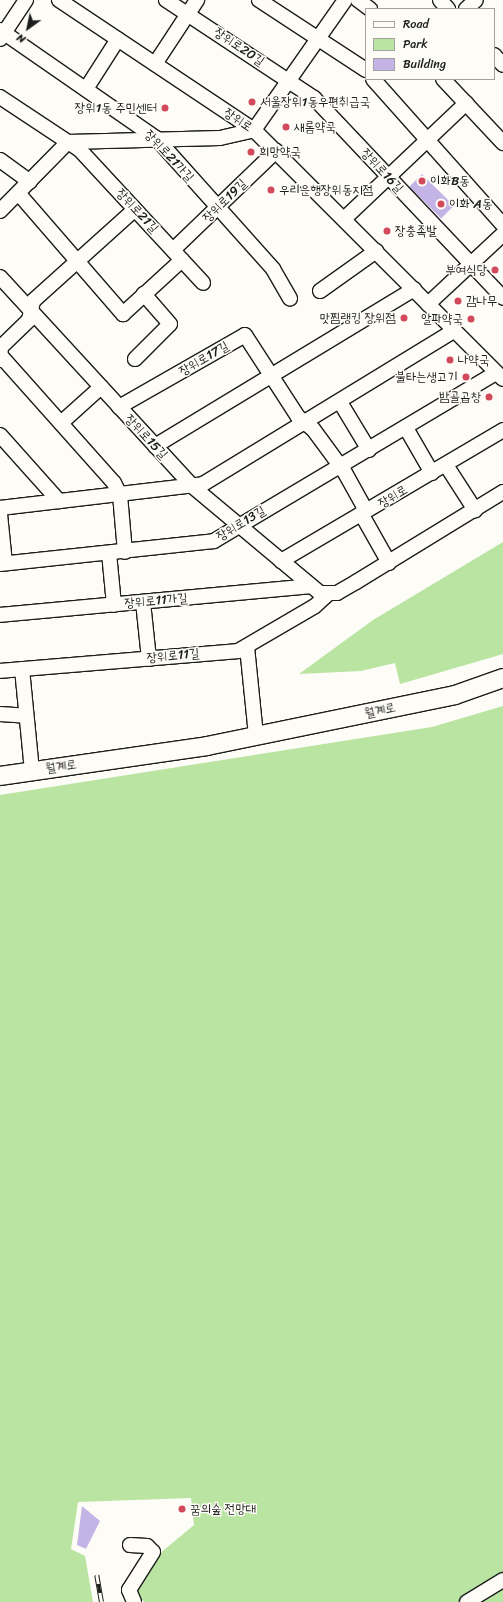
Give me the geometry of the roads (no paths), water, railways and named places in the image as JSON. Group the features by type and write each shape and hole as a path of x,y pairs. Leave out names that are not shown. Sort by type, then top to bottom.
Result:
{"main road":[{"name":"월계로","path":"0,776 256,736 454,695 503,678"}],"street":[{"path":"1,34 26,0"},
{"name":"장위로","path":"60,0 254,130 344,218 500,376"},
{"name":"장위로20길","path":"166,0 290,81"},
{"path":"155,64 197,0"},
{"path":"259,0 365,69"},
{"path":"0,212 68,142 156,138 220,138 254,130 290,81 345,0"},
{"path":"358,0 369,8"},
{"path":"440,0 447,8"},
{"path":"467,8 476,0"},
{"name":"장위로21가길","path":"1,34 86,88 156,138 273,269 290,299"},
{"path":"86,88 118,39"},
{"path":"495,56 503,65"},
{"path":"374,80 503,225"},
{"path":"444,80 501,136"},
{"name":"장위로16길","path":"290,81 314,98 472,264"},
{"name":"장위로21길","path":"0,97 68,142 135,210 203,283"},
{"path":"344,218 466,103"},
{"name":"장위로19길","path":"19,194 79,260 124,314 144,294 217,208 276,151"},
{"path":"0,160 30,182"},
{"path":"125,552 120,495 114,483 1,358 1,347 29,320 33,301 135,210"},
{"path":"428,304 503,234"},
{"path":"320,291 376,251"},
{"path":"472,264 503,298"},
{"name":"장위로15길","path":"0,277 192,486"},
{"path":"155,446 273,377 414,289"},
{"path":"135,360 170,324 144,294"},
{"path":"0,508 204,484 454,331"},
{"name":"장위로17길","path":"119,407 245,335 273,377"},
{"name":"장위로13길","path":"3,564 125,552 214,541 237,524 339,468 406,428 500,376"},
{"path":"273,377 339,468 364,507 362,515 389,563"},
{"path":"61,423 101,387"},
{"path":"340,402 369,450"},
{"path":"406,428 432,473"},
{"name":"장위로","path":"281,561 362,515 503,430"},
{"path":"0,436 59,501"},
{"path":"446,465 475,510"},
{"path":"192,486 311,586 320,593 329,593"},
{"name":"장위로11길","path":"0,671 149,658 248,647 315,606 329,593 336,593 389,563 503,492"},
{"path":"0,514 3,564"},
{"path":"109,553 114,605"},
{"name":"장위로11가길","path":"0,616 311,586"},
{"path":"143,602 149,658"},
{"path":"248,647 256,736"},
{"name":"월계로","path":"22,669 32,771"},
{"path":"0,714 26,716"},
{"path":"130,1545 147,1546 153,1552 129,1590 134,1602"},
{"path":"467,1602 503,1580"}],"railway":[{"path":"97,1575 102,1602"}],"place":[{"name":"서울장위1동우편취급국","path":"252,102"},
{"name":"장위1동 주민센터","path":"165,108"},
{"name":"새롬약국","path":"286,127"},
{"name":"희망약국","path":"251,152"},
{"name":"이화B동","path":"422,181"},
{"name":"우리은행장위동지점","path":"271,190"},
{"name":"이화 A동","path":"441,204"},
{"name":"장충족발","path":"387,231"},
{"name":"부여식당","path":"495,270"},
{"name":"감나무","path":"458,301"},
{"name":"맛찜랭킹 장위점","path":"404,318"},
{"name":"알파약국","path":"471,319"},
{"name":"나약국","path":"450,360"},
{"name":"불타는생고기","path":"466,377"},
{"name":"밤골곱창","path":"489,397"},
{"name":"꿈의숲 전망대","path":"182,1509"}]}
